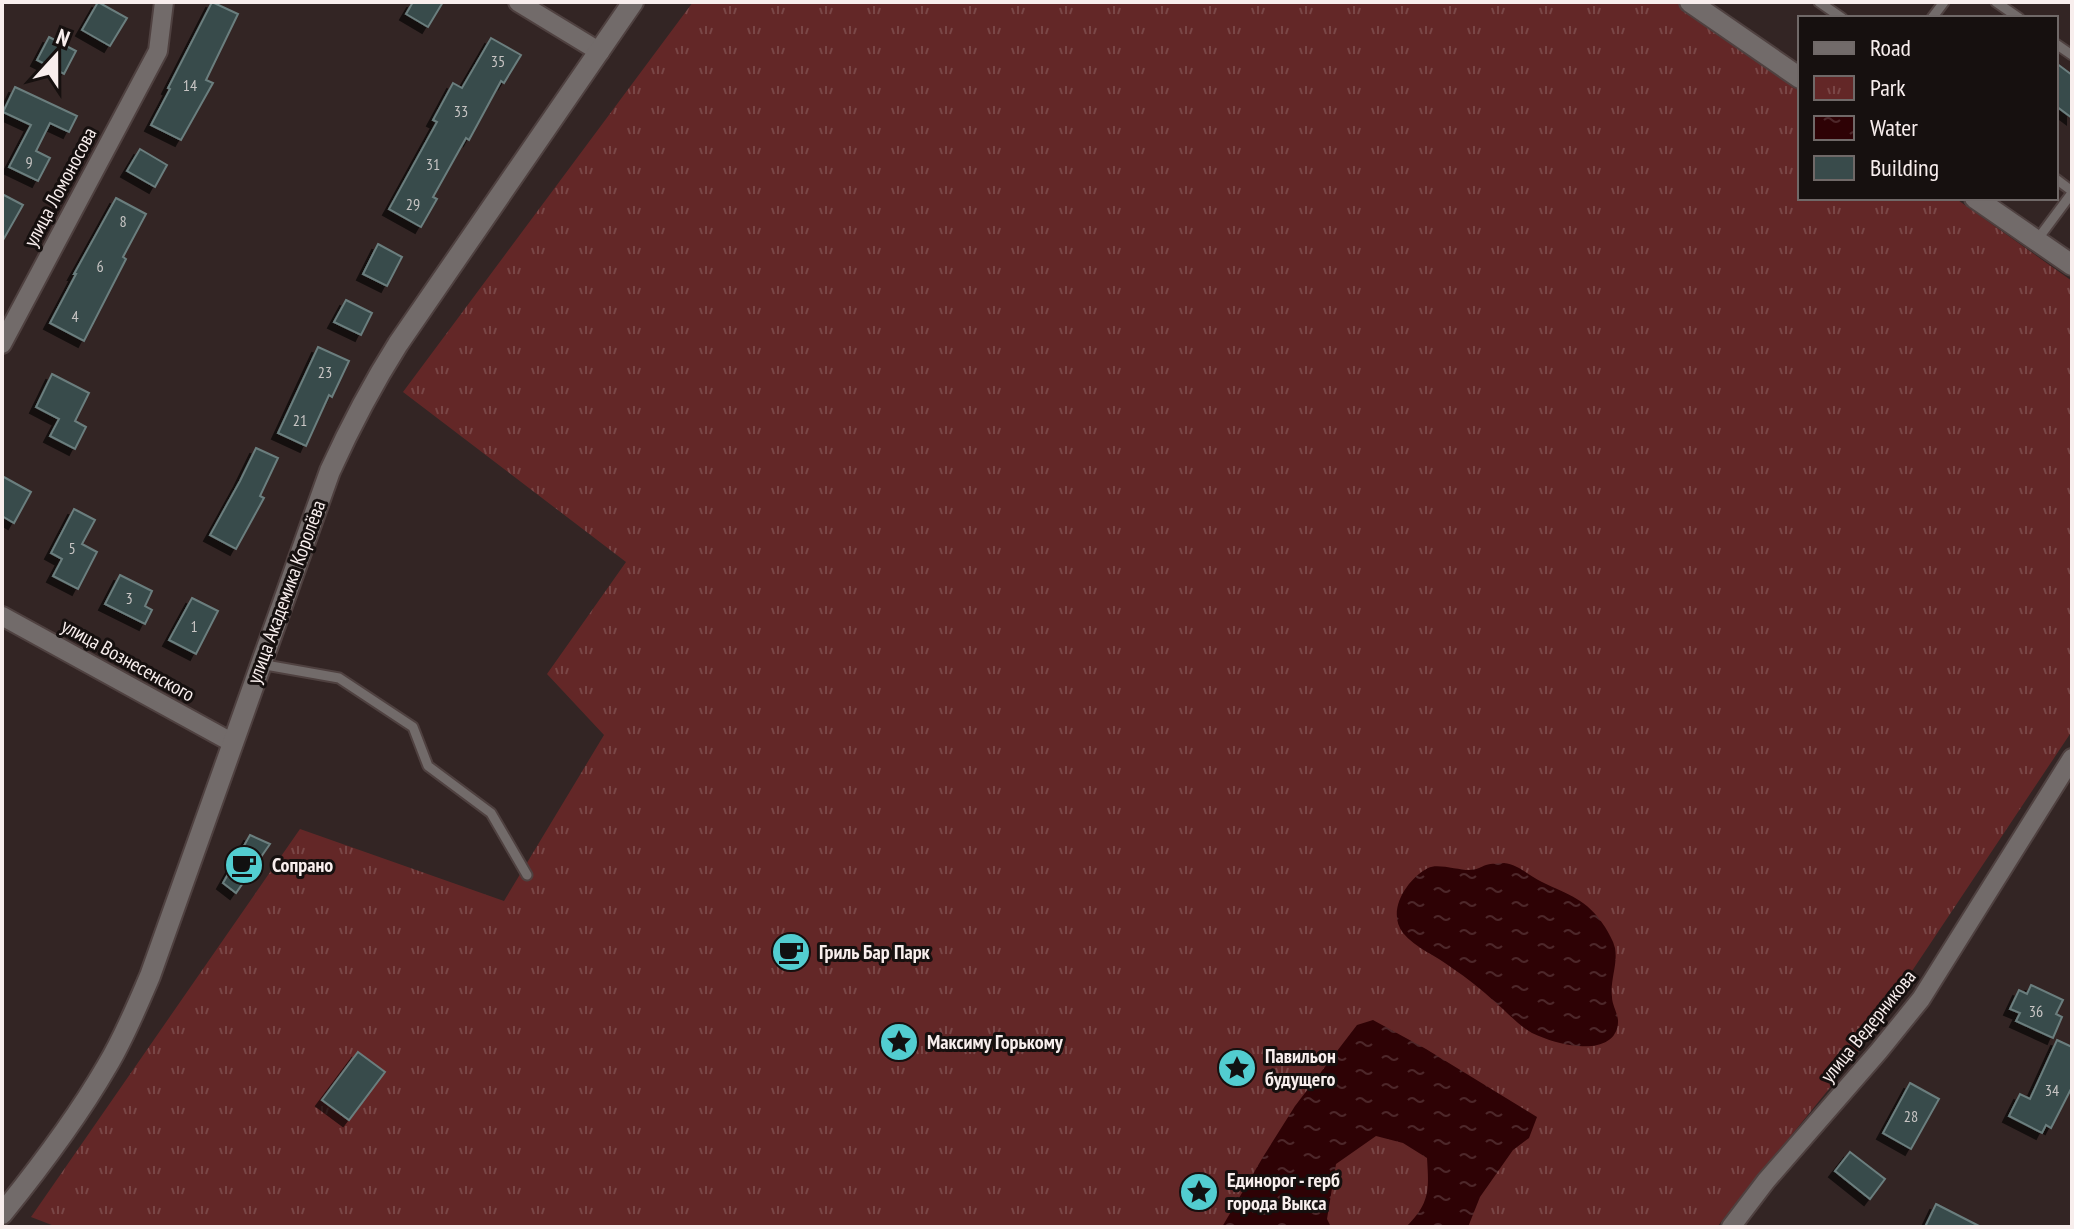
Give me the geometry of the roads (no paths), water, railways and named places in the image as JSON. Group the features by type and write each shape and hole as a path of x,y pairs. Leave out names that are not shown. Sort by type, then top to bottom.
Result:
{"street":[{"name":"улица Ломоносова","path":"2,344 158,51 164,2"},
{"path":"518,2 600,52"},
{"name":"улица Академика Королёва","path":"2,1214 55,1146 107,1066 150,976 330,471 374,381 633,2"},
{"path":"1690,2 1798,77"},
{"path":"1978,200 2072,265"},
{"name":"улица Вознесенского","path":"2,616 233,743"},
{"name":"улица Ведерникова","path":"1731,1227 1766,1181 1921,999 2072,758"}],"lane":[{"path":"1819,2 1839,16"},
{"path":"1996,2 2016,16"},
{"path":"2037,240 2072,192"},
{"path":"260,664 339,678 413,727 428,766 491,813 527,875"}],"water":[{"path":"1504,863 1520,868 1584,904 1598,917 1609,935 1616,954 1612,991 1618,1020 1615,1034 1606,1042 1593,1046 1573,1045 1532,1033 1469,980 1403,933 1398,924 1398,906 1406,888 1420,873 1432,867 1472,870 1488,864"},
{"path":"1373,1020 1537,1117 1529,1138 1513,1150 1480,1197 1468,1227 1406,1227 1424,1203 1427,1158 1403,1143 1376,1136 1336,1164 1327,1219 1331,1227 1222,1227 1295,1106 1357,1025"}],"place":[{"name":"Сопрано","path":"244,865"},
{"name":"Гриль Бар Парк","path":"791,952"},
{"name":"Максиму Горькому","path":"899,1042"},
{"name":"Павильон будущего","path":"1237,1068"},
{"name":"Единорог - герб города Выкса","path":"1199,1192"}]}
